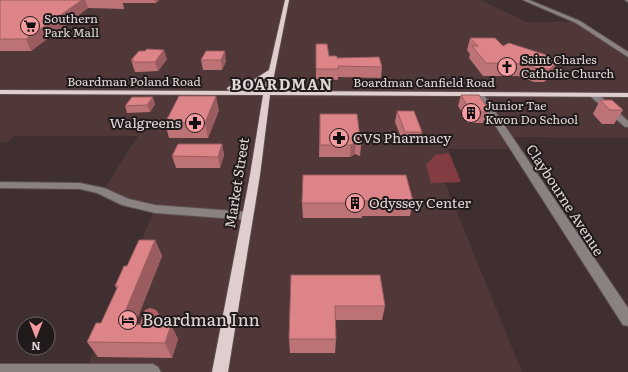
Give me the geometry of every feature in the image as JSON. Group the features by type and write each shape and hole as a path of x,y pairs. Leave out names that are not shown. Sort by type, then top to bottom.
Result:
{"main road":[{"name":"Market Street","path":"220,372 248,216 267,93 287,0"},
{"path":"189,93 245,86 258,81 272,71"},
{"name":"Boardman Poland Road","path":"0,92 267,93"},
{"name":"Boardman Canfield Road","path":"267,93 628,95"}],"street":[{"path":"525,0 578,22 628,55"},
{"name":"Claybourne Avenue","path":"479,94 628,320"},
{"path":"594,95 628,125"},
{"path":"0,185 80,186 100,190 126,202 155,209 248,216"},
{"path":"0,372 153,372"}],"shaded area":[{"path":"0,0 481,0 526,22 578,22 628,55 628,138 508,137 515,149 448,149 461,182 445,183 522,372 85,372 155,209 103,191 138,136 14,136 8,142 0,142"},
{"path":"449,153 461,182 431,183 426,165 435,155"},
{"path":"150,308 156,310 159,314 155,334 136,334 145,310"}],"building":[{"path":"0,0 82,0 26,39 0,39"},
{"path":"470,38 495,38 503,46 509,43 559,59 553,62 556,63 550,69 539,69 522,64 486,63 472,46 478,46"},
{"path":"316,44 327,44 329,56 337,56 337,58 379,57 382,67 338,66 338,69 316,69"},
{"path":"147,49 164,50 155,62 132,62 134,60 131,60 139,51 145,51"},
{"path":"206,51 225,51 221,60 201,60"},
{"path":"461,95 479,95 489,110 485,110 487,112 471,112"},
{"path":"179,96 216,96 205,123 165,123"},
{"path":"132,97 153,97 147,105 125,106"},
{"path":"600,100 612,100 623,110 610,110"},
{"path":"397,111 414,111 422,132 405,132"},
{"path":"320,114 357,114 361,145 356,142 351,145 320,145"},
{"path":"178,144 222,144 218,157 172,156"},
{"path":"303,175 406,175 413,201 302,203"},
{"path":"139,240 155,240 120,324 171,325 165,343 87,342 96,323 101,323 118,286 115,286 124,266 127,266"},
{"path":"291,275 380,275 385,306 335,306 336,339 289,339"}],"place":[{"name":"Southern Park Mall","path":"30,26"},
{"name":"Saint Charles Catholic Church","path":"507,67"},
{"name":"Junior Tae Kwon Do School","path":"471,113"},
{"name":"Walgreens","path":"195,123"},
{"name":"CVS Pharmacy","path":"339,138"},
{"name":"Odyssey Center","path":"355,203"},
{"name":"Boardman Inn","path":"128,320"}],"district":[{"name":"BOARDMAN","path":"282,85"}]}
